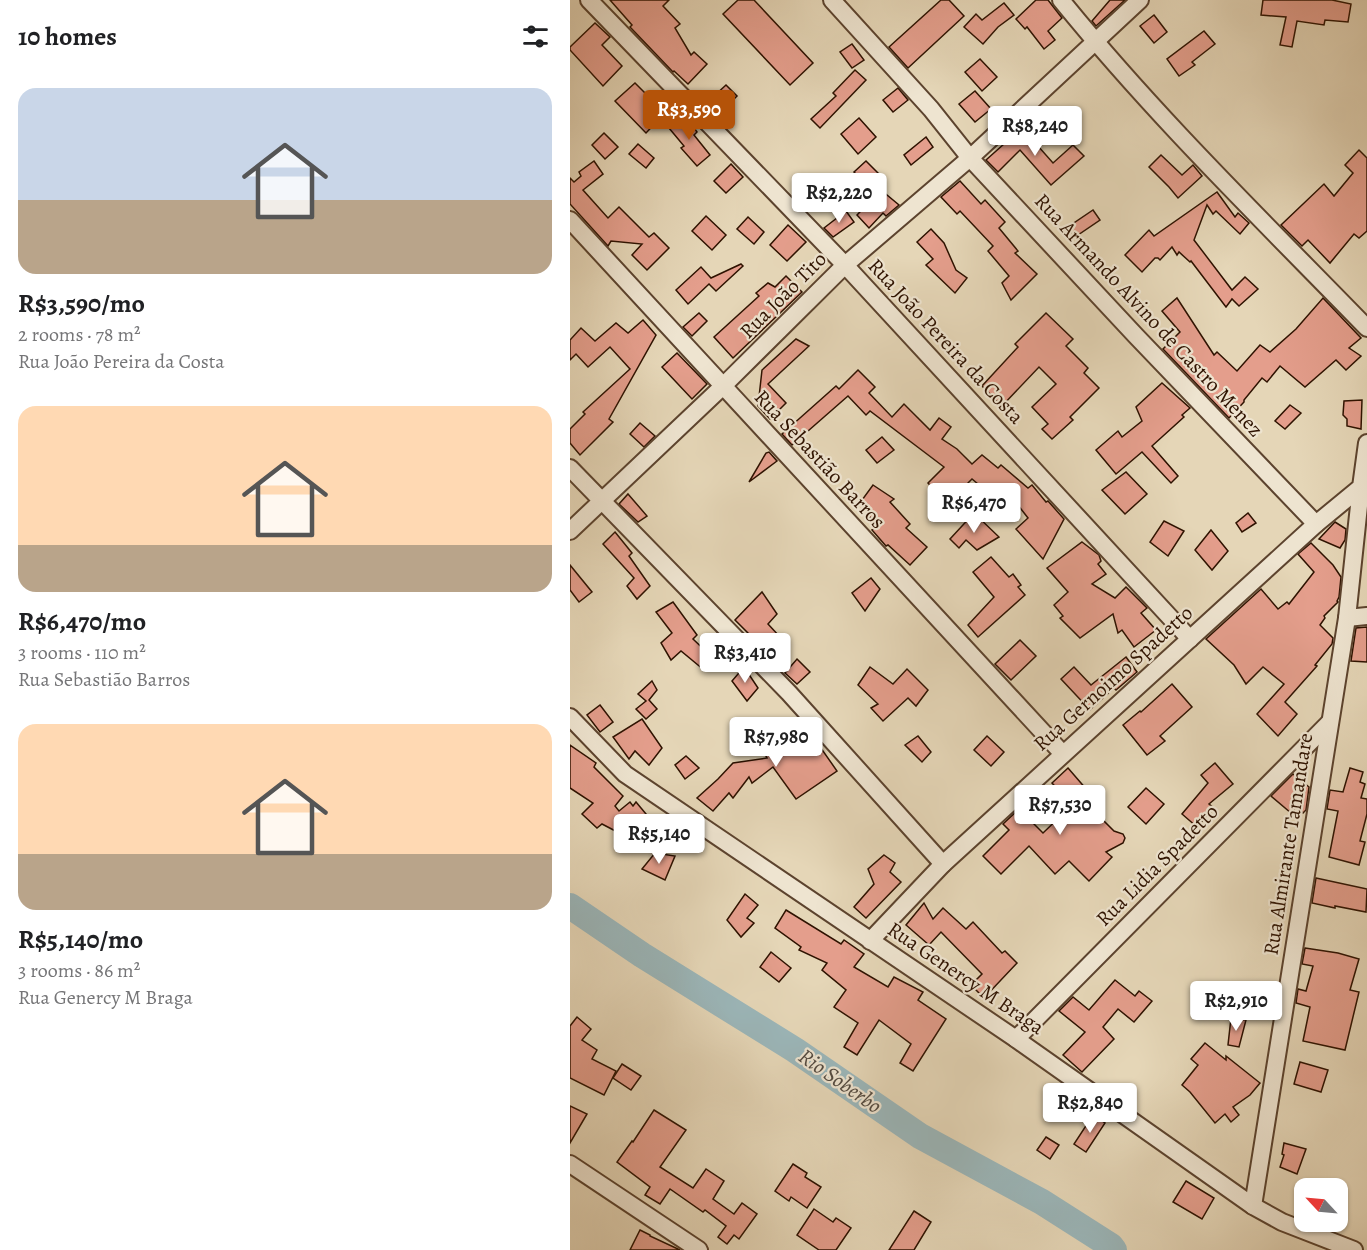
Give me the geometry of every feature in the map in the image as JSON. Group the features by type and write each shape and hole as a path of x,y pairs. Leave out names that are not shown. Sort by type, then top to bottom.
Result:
{"street":[{"name":"Rua João Pereira da Costa","path":"588,0 845,265 1190,639"},
{"name":"Rua Armando Alvino de Castro Menez","path":"832,0 931,109 970,158 1316,524"},
{"path":"1061,0 1096,42 1226,184 1367,328"},
{"name":"Rua João Tito","path":"570,531 723,387 845,265 970,158 1140,0"},
{"name":"Rua Sebastião Barros","path":"570,220 1063,753"},
{"path":"1361,488 1367,443"},
{"path":"570,468 789,693 943,864"},
{"name":"Rua Gernoimo Spadetto","path":"870,940 943,864 1063,753 1316,524 1361,488"},
{"name":"Rua Almirante Tamandare","path":"1253,1206 1347,618 1361,488"},
{"path":"1347,618 1367,616"},
{"name":"Rua Genercy M Braga","path":"570,717 625,774 1016,1039 1253,1206 1282,1222 1354,1250"},
{"name":"Rua Lidia Spadetto","path":"1016,1039 1329,723"},
{"path":"570,1164 699,1250"}],"building":[{"path":"610,0 669,0 663,6 680,24 675,28 691,55 694,52 707,64 688,84 673,72 630,27 632,25"},
{"path":"738,0 754,0 813,63 790,85 723,14"},
{"path":"941,0 949,0 964,16 908,68 889,47"},
{"path":"1036,0 1048,0 1062,18 1048,31 1055,40 1044,49 1027,27 1025,29 1016,19"},
{"path":"1110,0 1125,0 1096,26 1092,21"},
{"path":"1263,0 1332,0 1351,4 1348,22 1325,20 1324,25 1297,21 1292,47 1280,45 1286,17 1261,15"},
{"path":"1004,3 1014,15 998,27 983,44 964,27 976,14 982,20"},
{"path":"1154,15 1167,32 1154,43 1140,26"},
{"path":"595,23 610,37 602,45 622,66 603,86 570,50 570,47"},
{"path":"1204,31 1215,44 1192,62 1195,65 1179,76 1167,59"},
{"path":"852,44 864,60 852,68 840,52"},
{"path":"980,59 997,77 982,91 965,72"},
{"path":"855,70 866,80 820,128 811,119 836,96 833,93"},
{"path":"635,83 665,113 646,133 615,101"},
{"path":"726,85 737,96 723,110 712,98"},
{"path":"898,88 908,100 893,112 883,100"},
{"path":"975,91 991,109 975,122 959,104"},
{"path":"684,115 697,132 694,135 710,155 697,166 681,148 684,146 669,128"},
{"path":"859,118 876,137 858,154 841,134"},
{"path":"1022,128 1053,163 1073,145 1084,156 1051,185 1020,150 998,172 986,160"},
{"path":"604,133 618,147 605,159 592,145"},
{"path":"926,137 933,147 911,165 904,155"},
{"path":"638,144 654,158 646,168 629,154"},
{"path":"1359,150 1367,158 1367,231 1359,238 1354,234 1330,263 1308,240 1302,246 1281,225 1324,184 1334,196 1353,173 1345,165"},
{"path":"1161,155 1182,175 1193,165 1202,176 1178,198 1149,167"},
{"path":"594,161 603,174 583,190 608,218 619,207 649,237 654,233 669,248 647,270 632,255 642,244 611,241 608,246 570,204 570,178 574,182 581,176 579,172"},
{"path":"866,161 880,175 869,187 854,172"},
{"path":"731,164 743,177 726,193 714,181"},
{"path":"960,181 981,204 985,200 1005,222 999,228 1018,251 1015,253 1037,274 1011,300 1002,283 1009,276 988,251 993,246 960,211 957,214 941,197"},
{"path":"881,190 899,205 886,216 883,213 869,228 857,215"},
{"path":"1217,192 1235,217 1238,213 1249,223 1240,234 1216,211 1213,214 1207,205 1194,240 1232,290 1245,277 1258,289 1239,306 1232,299 1226,307 1191,261 1179,252 1177,255 1172,247 1160,260 1155,258 1142,272 1125,255 1149,230 1154,236"},
{"path":"1093,210 1100,220 1075,237 1068,227"},
{"path":"846,211 854,222 833,237 824,228"},
{"path":"706,216 726,235 712,250 692,231"},
{"path":"748,217 764,232 754,244 737,229"},
{"path":"788,225 806,242 787,261 770,245"},
{"path":"931,229 944,243 956,270 967,278 955,293 926,265 933,259 917,242"},
{"path":"741,264 743,266 716,291 709,284 688,304 676,290 701,267 711,278"},
{"path":"786,276 802,292 733,358 714,337 759,296 756,293 768,283 775,287"},
{"path":"1177,298 1214,355 1217,352 1237,371 1260,345 1270,352 1296,329 1323,298 1361,338 1349,348 1361,356 1346,370 1336,360 1305,387 1280,366 1267,382 1262,378 1229,418 1163,349 1180,332 1162,311"},
{"path":"699,313 707,321 692,336 683,327"},
{"path":"1046,313 1073,339 1066,346 1088,368 1084,373 1099,388 1070,417 1073,420 1052,439 1042,429 1048,424 1032,407 1056,384 1039,367 1002,406 982,386 1018,347 1015,344"},
{"path":"643,320 656,335 609,419 613,422 580,455 570,443 570,429 585,414 583,412 630,369 610,347 588,367 576,354 570,360 570,340 581,328 595,341 616,323 628,333"},
{"path":"796,339 809,346 768,384 786,403 770,419 758,406 762,370"},
{"path":"677,353 707,384 692,399 662,367"},
{"path":"858,370 875,387 869,393 892,417 904,404 930,430 939,418 951,427 942,439 957,449 972,464 982,455 998,468 1001,465 1028,488 1032,485 1046,502 1048,501 1064,519 1043,559 1016,529 1028,518 1007,491 998,501 972,479 960,491 957,488 944,500 928,483 944,467 870,411 866,415 848,396 792,445 782,434 836,386 839,389"},
{"path":"1162,383 1190,408 1182,415 1184,417 1152,446 1178,476 1171,483 1142,452 1116,474 1096,450 1118,431 1122,437 1142,421 1136,407"},
{"path":"1362,400 1361,429 1347,426 1347,419 1343,415 1344,401"},
{"path":"1290,405 1301,413 1285,429 1275,421"},
{"path":"640,423 655,436 644,447 630,434"},
{"path":"882,437 894,450 877,463 866,450"},
{"path":"769,452 777,461 749,482 766,453"},
{"path":"1126,472 1147,494 1125,514 1102,490"},
{"path":"873,485 894,499 890,502 910,524 906,528 927,547 910,565 888,545 886,546 872,530 875,528 862,500"},
{"path":"628,494 647,516 638,522 619,504"},
{"path":"974,513 999,537 977,550 966,540 959,548 950,539"},
{"path":"1248,513 1256,523 1242,532 1236,523"},
{"path":"1164,521 1184,531 1168,556 1150,542"},
{"path":"1335,522 1346,529 1345,540 1340,548 1319,539"},
{"path":"1211,530 1228,551 1212,570 1195,550"},
{"path":"615,532 632,553 629,556 650,586 637,599 627,586 634,578 603,544"},
{"path":"1082,542 1099,555 1101,561 1098,564 1106,574 1092,584 1115,598 1126,587 1147,608 1141,613 1156,630 1134,647 1122,630 1118,633 1113,614 1080,638 1060,618 1063,616 1054,605 1068,592 1047,568"},
{"path":"1311,543 1333,565 1341,577 1338,602 1324,616 1320,625 1333,638 1332,644 1315,665 1317,666 1285,702 1297,714 1278,736 1257,714 1284,684 1263,667 1246,684 1234,665 1206,639 1261,589 1278,609 1287,602 1289,604 1314,572 1298,554"},
{"path":"991,557 1009,577 1013,574 1021,585 1018,587 1025,595 978,637 968,625 994,597 973,572"},
{"path":"570,565 592,592 579,602 570,590"},
{"path":"871,578 880,589 865,611 852,593"},
{"path":"762,592 777,614 768,624 781,638 769,655 755,637 753,638 735,620"},
{"path":"673,602 697,635 693,639 713,658 704,670 681,651 671,660 661,643 672,633 656,612"},
{"path":"1367,627 1367,662 1351,661 1356,628"},
{"path":"1020,640 1036,656 1011,680 995,664"},
{"path":"1126,657 1137,672 1116,690 1114,688 1090,710 1061,679 1074,667 1091,685"},
{"path":"797,659 810,672 797,684 785,673"},
{"path":"744,667 758,688 747,701 732,681"},
{"path":"870,667 893,684 907,669 928,690 916,706 908,698 883,721 871,708 878,704 858,685"},
{"path":"652,681 657,690 649,700 657,709 646,719 636,709 646,701 638,694"},
{"path":"1172,684 1192,707 1160,736 1165,741 1147,755 1123,725"},
{"path":"600,705 613,722 600,732 587,715"},
{"path":"642,719 662,748 649,765 635,751 629,759 613,737"},
{"path":"795,724 809,746 816,741 837,771 796,799 773,767 752,783 749,777 733,798 729,793 713,811 697,798 733,763 767,758 761,747"},
{"path":"918,736 931,752 922,762 905,745"},
{"path":"987,736 1004,752 991,766 974,750"},
{"path":"570,745 596,763 594,767 623,796 615,806 619,811 630,802 633,806 636,802 646,814 625,836 602,824 597,828 582,814 593,803 570,788"},
{"path":"686,756 699,768 685,779 675,765"},
{"path":"1215,763 1233,784 1209,804 1214,808 1197,827 1182,814 1208,783 1201,775"},
{"path":"1068,768 1087,790 1080,797 1114,831 1123,834 1125,838 1123,843 1106,852 1112,857 1089,881 1069,861 1055,874 1029,846 1001,874 983,856 1009,830 1003,824 1019,809 1043,833 1072,805 1052,783"},
{"path":"1350,768 1363,772 1360,782 1365,784 1361,798 1367,799 1367,814 1360,841 1365,842 1359,865 1329,857 1338,811 1327,809 1330,790 1343,792"},
{"path":"1293,774 1309,787 1306,810 1303,813 1296,807 1291,813 1271,796"},
{"path":"1146,788 1164,804 1146,824 1128,807"},
{"path":"655,853 675,856 665,880 642,869"},
{"path":"884,855 895,863 890,872 901,882 866,918 854,907 874,884 868,869"},
{"path":"1316,878 1367,889 1366,912 1312,903"},
{"path":"745,894 758,905 747,918 754,923 741,937 727,920"},
{"path":"924,903 933,919 943,908 966,929 973,922 1002,953 1005,951 1017,963 984,998 971,985 982,974 941,932 929,945 906,925"},
{"path":"786,910 841,944 844,940 864,954 854,967 888,987 894,977 923,992 918,1000 946,1019 913,1071 900,1063 911,1044 879,1020 857,1055 844,1047 858,1023 834,1007 846,990 822,970 827,963 799,950 801,947 775,928"},
{"path":"1305,948 1359,959 1350,990 1359,992 1345,1050 1303,1041 1310,1007 1296,1003 1298,989 1306,991 1313,966 1302,964"},
{"path":"771,952 791,968 779,982 760,967"},
{"path":"1115,980 1135,996 1139,991 1152,1001 1134,1022 1118,1009 1103,1027 1114,1039 1082,1072 1063,1055 1085,1032 1059,1011 1073,997 1089,1010"},
{"path":"577,1017 591,1029 582,1040 597,1050 592,1059 616,1071 604,1095 570,1078 570,1026"},
{"path":"1231,1018 1246,1020 1239,1047 1228,1045"},
{"path":"1205,1043 1226,1060 1226,1056 1260,1083 1250,1095 1233,1107 1239,1115 1231,1122 1225,1114 1215,1123 1182,1085 1198,1065 1191,1059"},
{"path":"1300,1062 1328,1070 1321,1092 1294,1084"},
{"path":"622,1064 641,1076 631,1090 613,1078"},
{"path":"570,1106 587,1114 570,1143"},
{"path":"654,1110 686,1130 660,1167 693,1188 706,1169 724,1181 713,1199 734,1214 742,1203 757,1214 739,1239 734,1235 727,1244 718,1237 726,1226 670,1189 660,1204 645,1195 650,1187 617,1162"},
{"path":"1093,1115 1105,1123 1086,1152 1074,1144"},
{"path":"1046,1137 1059,1145 1050,1159 1037,1150"},
{"path":"1284,1143 1306,1149 1297,1174 1280,1167 1284,1155 1282,1154"},
{"path":"793,1164 807,1173 805,1177 821,1187 807,1208 791,1197 789,1201 775,1191"},
{"path":"1186,1181 1214,1198 1202,1219 1173,1202"},
{"path":"814,1209 833,1222 836,1218 851,1228 836,1250 819,1250 797,1235"},
{"path":"914,1211 931,1222 914,1250 889,1250"},
{"path":"640,1230 650,1236 680,1250 630,1250"}],"waterway":[{"name":"Rio Soberbo","path":"570,906 642,955 795,1050 920,1136 1042,1202 1114,1250"}]}
